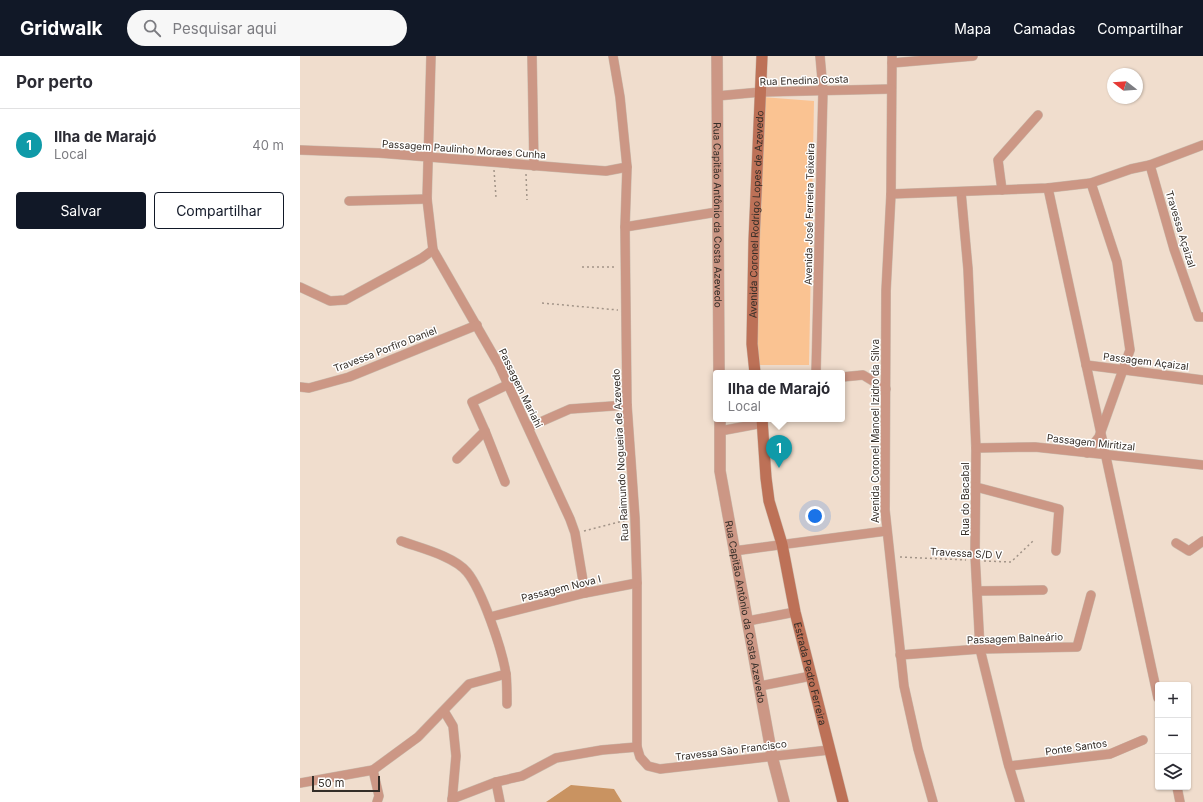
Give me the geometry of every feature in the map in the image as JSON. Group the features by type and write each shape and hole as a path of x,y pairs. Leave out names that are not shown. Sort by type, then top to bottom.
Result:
{"main road":[{"name":"Avenida Coronel Rodrigo Lopes de Azevedo","path":"755,370 752,344 754,241 762,56"},
{"name":"Estrada Pedro Ferreira","path":"763,422 766,478 769,501 782,544 795,612 843,802"}],"street":[{"name":"Passagem Mariahi","path":"431,56 427,199 433,250 477,325 529,428 575,533 585,593"},
{"path":"530,165 532,56"},
{"name":"Rua Raimundo Nogueira de Azevedo","path":"613,56 620,97 627,167 625,227 627,405 635,518 637,583 637,747 640,757"},
{"name":"Rua Capitão Antônio da Costa Azevedo","path":"717,56 717,212 720,370"},
{"name":"Avenida José Ferreira Teixeira","path":"816,370 823,90 820,56"},
{"path":"892,60 973,56"},
{"name":"Avenida Coronel Manoel Izidro da Silva","path":"892,60 891,194 886,291 886,531 900,656 907,700 933,802"},
{"name":"Rua Enedina Costa","path":"717,96 761,92 891,89"},
{"path":"1002,190 998,160 1038,115"},
{"path":"891,194 1048,188 1091,183 1131,169 1150,165 1203,145"},
{"name":"Passagem Paulinho Moraes Cunha","path":"300,150 429,157 606,171 627,167"},
{"name":"Travessa Açaizal","path":"1150,165 1174,249 1198,317 1203,317"},
{"path":"1087,453 1100,432 1130,350 1116,262 1091,183"},
{"path":"1048,188 1155,684"},
{"name":"Rua do Bacabal","path":"961,192 968,269 976,448 976,560 980,649 1009,766 1020,802"},
{"path":"349,201 427,199"},
{"path":"625,227 717,212"},
{"path":"300,287 330,301 345,300 422,258 433,250"},
{"name":"Travessa Porfiro Daniel","path":"300,387 309,388 349,377 477,325"},
{"name":"Passagem Açaizal","path":"1086,365 1203,380"},
{"path":"845,377 863,375 886,389"},
{"path":"505,482 472,402 508,384"},
{"path":"529,428 570,409 627,405"},
{"name":"Rua Capitão Antônio da Costa Azevedo","path":"720,422 720,471 772,756 784,802"},
{"path":"720,431 759,422"},
{"path":"457,459 485,431"},
{"name":"Passagem Miritizal","path":"976,448 1035,447 1203,465"},
{"path":"976,487 1059,509 1056,552"},
{"path":"734,551 886,531"},
{"path":"401,541 438,554 467,571 490,617 506,674 507,704"},
{"path":"1176,543 1189,551 1203,541"},
{"name":"Passagem Nova I","path":"490,617 585,593 637,583"},
{"path":"977,591 1043,590"},
{"name":"Passagem Balneário","path":"900,656 980,649 1077,647 1091,594"},
{"path":"748,621 795,612"},
{"path":"300,784 372,770 418,737 469,684 506,674"},
{"path":"760,686 811,676"},
{"path":"444,711 452,726 456,756 452,801 496,782 522,776 556,758 602,750 637,747"},
{"name":"Ponte Santos","path":"1009,766 1110,754 1143,740"},
{"name":"Travessa São Francisco","path":"640,757 648,766 660,769 829,750"},
{"path":"372,770 378,796 377,802"},
{"path":"496,782 500,802"},
{"path":"1178,790 1180,802"}],"path":[{"path":"493,162 496,197"},
{"path":"527,200 530,165"},
{"path":"582,267 626,267"},
{"path":"542,303 627,311"},
{"path":"575,533 635,518"},
{"name":"Travessa S/D V","path":"890,556 1011,562 1033,541"}],"shaded area":[{"path":"762,97 814,101 809,365 755,365"},
{"path":"571,785 614,789 622,802 546,802"}],"place":[{"name":"Ilha de Marajó","path":"779,468"}]}
